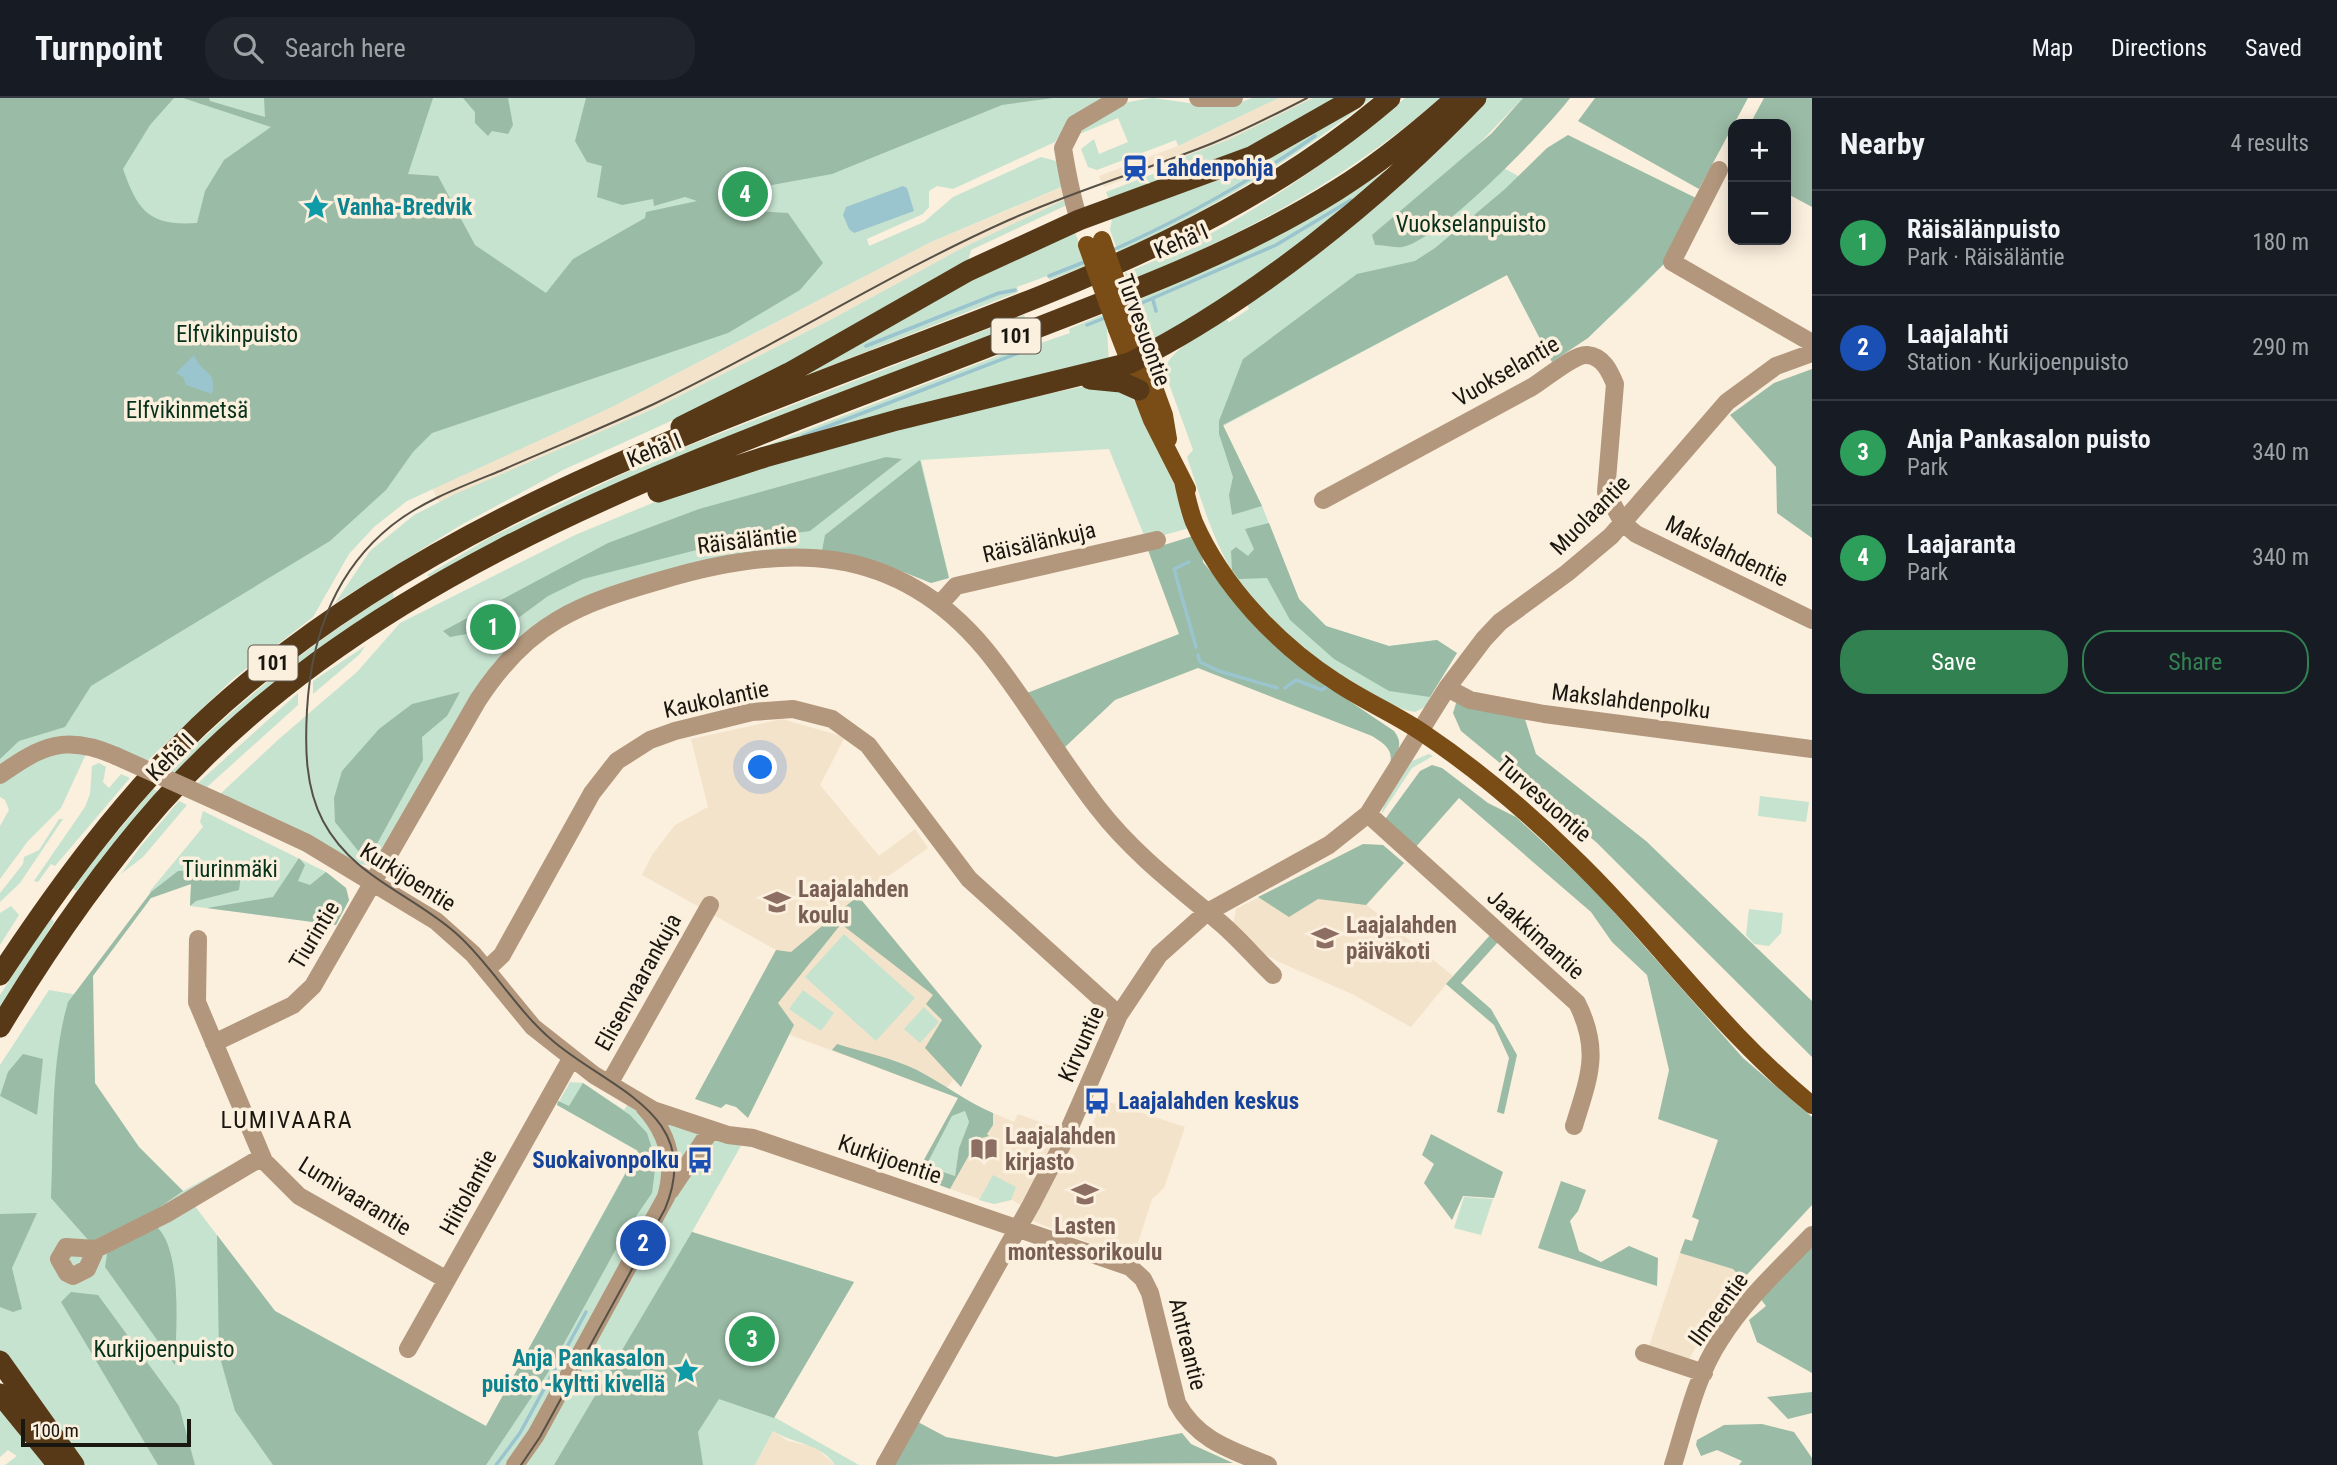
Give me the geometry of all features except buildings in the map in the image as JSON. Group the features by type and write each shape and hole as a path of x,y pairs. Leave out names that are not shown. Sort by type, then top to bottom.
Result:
{"highway":[{"path":"619,463 697,417 789,373 968,271 1084,218 1253,156 1355,98"},
{"name":"Kehä I","path":"0,975 54,895 117,813 201,724 249,682 334,617 478,531 619,463 1027,302 1194,229 1310,159 1390,98"},
{"name":"Kehä I","path":"0,1027 99,881 162,802 219,746 286,687 379,620 449,578 549,526 632,488 1226,251 1337,190 1419,131 1456,98"},
{"path":"549,526 607,512 681,484 791,449 1136,359 1224,306 1330,230 1381,189 1476,98"},
{"path":"1067,379 1121,382 1139,390"},
{"path":"0,1361 74,1465"},
{"path":"0,1394 58,1465"}],"main road":[{"name":"Turvesuontie","path":"1084,218 1136,359 1164,415 1171,453"},
{"name":"Turvesuontie","path":"1136,359 1139,390 1183,481 1193,519 1247,604 1296,654 1338,684 1420,731 1493,786 1571,854 1752,1053 1812,1105"}],"street":[{"path":"1084,218 1077,180 1069,174 1063,148 1075,124 1119,98"},
{"path":"1198,98 1234,98"},
{"path":"1719,170 1672,261 1812,343"},
{"name":"Muolaantie","path":"1420,731 1463,663 1500,622 1567,573 1623,523 1727,402 1776,366 1812,354"},
{"name":"Vuokselantie","path":"1322,500 1538,384 1577,357 1586,355 1600,360 1609,370 1615,384 1606,492 1623,523"},
{"name":"Makslahdentie","path":"1623,523 1636,534 1812,620"},
{"name":"Räisälänkuja","path":"940,604 956,586 1157,540"},
{"name":"Räisäläntie","path":"374,883 491,680 532,636 558,618 599,598 704,567 782,556 810,556 858,565 899,580 940,604 985,649 1099,809 1140,855 1206,914 1215,918 1273,975"},
{"name":"Makslahdenpolku","path":"1447,688 1470,700 1540,714 1812,748"},
{"name":"Kaukolantie","path":"486,970 502,955 592,793 617,761 650,740 675,731 752,712 793,709 832,719 868,745 969,879 1119,1015"},
{"name":"Kirvuntie","path":"885,1465 1000,1257 1018,1230 1063,1143 1119,1015 1159,955 1206,914 1329,845 1368,814 1420,731"},
{"name":"Kurkijoentie","path":"0,775 34,752 59,745 89,746 116,756 307,843 443,926 486,970 520,1014 571,1059 632,1097 654,1100 669,1118 745,1136 1018,1230"},
{"name":"Jaakkimantie","path":"1368,814 1577,1003 1589,1028 1592,1052 1588,1079 1574,1126"},
{"name":"Tiurintie","path":"214,1042 293,1005 309,991 374,883"},
{"name":"Elisenvaarankuja","path":"609,1084 710,905"},
{"name":"Lumivaarantie","path":"198,939 197,1002 262,1157 299,1196 447,1279"},
{"name":"Hiitolantie","path":"408,1349 571,1059"},
{"path":"632,1097 669,1118 671,1170 666,1197"},
{"name":"Kurkijoentie","path":"669,1118 731,1126 745,1136"},
{"path":"515,1465 536,1435 666,1197 711,1130"},
{"path":"96,1249 166,1214 262,1157"},
{"name":"Antreantie","path":"1018,1230 1111,1259 1135,1271 1150,1293 1177,1404 1186,1419 1203,1436 1268,1465"},
{"name":"Ilmeentie","path":"1673,1465 1704,1373 1719,1341 1742,1309 1812,1235"},
{"path":"1644,1353 1704,1373"}],"shaded area":[{"path":"1279,98 1313,98 1230,139 1104,187 1099,176 1178,146"},
{"path":"1063,187 1066,199 964,247 832,319 653,409 439,502 432,488 610,408 931,242"},
{"name":"Laajalahden koulu","path":"782,719 845,737 820,785 879,856 915,829 928,848 859,897 982,1046 943,1092 790,1035 750,997 776,950 642,875 652,855 675,825 708,807 691,739"},
{"name":"Laajalahden päiväkoti","path":"1363,844 1383,845 1404,863 1367,905 1453,976 1411,1027 1352,994 1258,950 1233,924 1236,909"},
{"path":"1103,1100 1185,1127 1164,1188 1152,1199 1133,1259 1035,1222 1021,1212 1024,1207 1012,1200 994,1204 950,1189 978,1138 993,1125 993,1113 1014,1122 1018,1114 1051,1126 1084,1143"},
{"path":"1680,1253 1734,1269 1743,1279 1723,1301 1689,1359 1649,1346"},
{"path":"773,1431 788,1441 815,1447 835,1465 755,1465"}],"green space":[{"name":"Elfvikinmetsä","path":"0,98 1107,98 1065,127 1055,142 953,189 937,186 929,191 929,207 923,214 867,239 869,246 924,222 953,197 1041,157 1056,161 1064,186 931,242 610,408 407,501 374,527 349,554 313,617 233,679 145,763 80,739 0,769"},
{"name":"Elfvikinmetsä","path":"0,98 174,98 150,125 123,169 134,196 148,213 168,222 197,223 205,191 224,160 271,127 183,98 209,98 210,101 265,117 264,98 433,98 408,174 438,176 475,245 546,293 573,259 645,218 646,212 697,201 685,197 654,206 653,199 622,205 597,197 602,166 587,162 575,141 586,98 1053,98 1002,105 832,174 772,185 735,210 788,213 823,263 800,290 728,333 432,433 413,452 386,490 330,541 91,686 65,727 19,741 0,759"},
{"path":"463,98 508,98 513,125 508,134 492,131 488,136 475,123 475,112"},
{"path":"1154,98 1210,106 1236,104 1252,98 1279,98 1178,146 1176,140 1097,170 1088,167 1081,149 1094,139 1099,154 1128,142 1118,118 1077,135 1083,126 1100,112 1110,108"},
{"path":"1313,98 1338,98 1242,150 1110,202 1106,192 1184,162 1183,157 1230,139"},
{"path":"1364,98 1372,98 1250,183 1118,252 1110,230 1113,213"},
{"path":"1405,98 1441,98 1369,154 1292,203 1212,245 1128,281 1125,273 1201,239 1307,174"},
{"name":"Vuokselanpuisto","path":"1485,98 1523,98 1472,151 1669,258 1614,313 1552,362 1507,275 1223,426 1262,506 1299,599 1326,626 1389,646 1437,640 1457,653 1433,691 1427,706 1415,712 1385,701 1322,662 1272,621 1244,588 1225,558 1206,515 1187,457 1193,450 1164,370 1168,361 1182,347 1226,319 1229,322 1249,309 1246,302"},
{"path":"1523,98 1570,98 1516,158 1440,226 1402,247 1375,245 1372,235 1492,133"},
{"path":"1595,98 1748,98 1737,119 1728,119 1728,135 1699,189 1578,121"},
{"path":"1764,98 1812,98 1812,207 1791,196 1791,119 1753,119"},
{"path":"1568,135 1696,198 1668,260 1588,338 1552,362 1507,275 1223,425 1262,506 1232,515 1229,495 1233,477 1219,434 1219,421 1243,359 1357,274 1415,261 1435,248 1505,189 1547,148"},
{"path":"1395,164 1329,226 1157,342 1146,329 1135,301 1269,239 1333,204"},
{"path":"1066,199 1069,204 971,250 968,261 759,381 563,470 461,525 335,603 370,551 414,515 455,494 653,409 832,319 964,247"},
{"path":"1074,230 1088,265 1050,280 1047,276 1017,287 1018,292 802,377 932,298"},
{"path":"1106,313 1109,364 752,451 1036,341 1038,344 1070,333 1069,329"},
{"path":"1024,315 1026,321 543,518 430,577 427,575 491,537 652,460"},
{"path":"1812,369 1812,538 1777,513 1776,467 1730,415 1774,383"},
{"path":"1094,384 1130,395 1140,409 1193,527 1146,540 1109,449 921,460 949,578 931,583 879,562 822,551 772,552 540,624 373,866 359,864 218,796 357,672 400,623 575,535 696,485 889,429"},
{"path":"886,457 902,459 810,531 724,543 583,579 548,596 506,627 450,637 443,631 608,543 699,509"},
{"path":"920,460 949,578 931,583 879,562 822,551 825,535"},
{"path":"1269,523 1299,599 1326,626 1389,646 1437,640 1457,653 1430,697 1389,691 1334,659 1290,620 1267,578 1239,579 1232,570 1231,551 1236,547 1248,556 1254,549 1245,529"},
{"path":"1196,535 1202,549 1203,562 1249,618 1333,690 1394,731 1399,744 1390,764 1389,750 1372,736 1198,668 1115,700 1065,747 1027,693 1179,634 1148,550"},
{"path":"393,592 394,599 279,682 225,727 174,776 167,773 220,723 303,653"},
{"path":"365,646 360,654 313,694 313,681"},
{"path":"460,692 447,716 422,737 423,760 367,862 335,822 334,798 342,771 379,729 412,704"},
{"path":"298,693 298,705 207,787 198,783"},
{"path":"1458,697 1523,713 1536,754 1646,841 1812,1001 1812,1057 1596,842 1461,731 1453,713"},
{"path":"54,753 86,754 61,808 28,841 0,879 0,826 9,810 5,800 0,797 0,784 26,765"},
{"path":"1429,754 1433,756 1412,768 1381,815 1384,805 1412,761"},
{"path":"99,763 106,767 103,782 109,788 121,774 130,778 55,866 51,864 38,882 34,881 85,807 90,794 92,766"},
{"path":"1432,765 1442,768 1488,803 1516,817 1591,886 1743,1058 1812,1117 1812,1205 1743,1279 1733,1269 1680,1253 1685,1239 1692,1241 1699,1220 1692,1217 1718,1140 1658,1119 1669,1070 1647,975 1612,942 1591,912 1459,798 1414,849 1383,822 1420,771"},
{"path":"153,789 160,792 76,891 71,887"},
{"path":"1760,796 1809,802 1806,822 1758,816"},
{"path":"179,801 187,805 143,857 121,874 140,847"},
{"name":"Tiurinmäki","path":"203,811 326,872 346,888 349,900 336,925 190,906 191,884 151,898 150,891 203,827 200,822"},
{"path":"59,819 63,819 20,883 0,902 0,893 23,864 24,857 39,850"},
{"path":"1363,844 1383,845 1404,863 1366,905 1318,899 1289,917 1258,897"},
{"path":"299,858 305,865 298,881 310,885 326,872 346,888 349,900 336,925 207,908 273,897"},
{"path":"208,869 241,874 239,890 196,901 190,906 191,884 151,898 93,976 95,1083 139,1147 183,1191 156,1210 90,1242 51,1198 58,1050 68,1002 151,892 178,871"},
{"path":"858,896 982,1046 961,1087 925,1048 942,1020 926,1004 933,995 841,924 778,1003 794,1025 748,1118 736,1107 726,1104 721,1108 695,1099 776,950 791,952"},
{"path":"11,906 19,915 0,945 0,913"},
{"path":"1749,909 1783,913 1781,933 1769,946 1754,944 1746,935"},
{"path":"50,917 54,922 0,1008 0,995"},
{"path":"1492,933 1498,942 1461,983 1491,1009 1517,1055 1504,1114 1497,1112 1509,1058 1494,1025 1446,984"},
{"path":"844,934 915,998 876,1041 805,977"},
{"name":"Kurkijoenpuisto","path":"49,990 78,995 82,1065 139,1147 183,1191 248,1156 194,1205 275,1311 486,1426 638,1150 557,1105 570,1082 583,1083 624,1110 628,1104 742,1144 692,1232 854,1282 774,1417 859,1465 835,1465 815,1448 773,1431 755,1465 79,1465 0,1353 0,1065"},
{"path":"803,990 834,1013 821,1031 789,1009"},
{"path":"924,1007 939,1022 920,1043 904,1029"},
{"path":"837,1044 907,1066 993,1113 993,1125 987,1134 989,1136 978,1139 950,1189 915,1176 958,1098 832,1050","holes":["965,1111 969,1122 959,1148 955,1176 926,1166 952,1116"]},
{"path":"23,1054 43,1059 37,1115 0,1096 8,1072"},
{"path":"583,1083 630,1115 647,1133 656,1161 652,1193 626,1231 547,1374 486,1465 273,1465 235,1411 219,1354 217,1235 275,1311 486,1426 638,1151 557,1105 558,1101 569,1106"},
{"path":"965,1111 969,1122 959,1148 955,1176 926,1166 952,1116"},
{"path":"1431,1134 1503,1172 1494,1198 1463,1196 1452,1220 1424,1183 1434,1164 1422,1155"},
{"path":"993,1175 1016,1187 1011,1200 994,1204 979,1200"},
{"path":"1561,1181 1586,1190 1578,1211 1570,1221 1579,1251 1601,1262 1629,1246 1658,1258 1657,1286 1538,1248"},
{"path":"1464,1197 1493,1199 1481,1235 1454,1228"},
{"path":"37,1213 12,1268 22,1309 13,1312 0,1307 0,1214"},
{"path":"156,1226 165,1237 174,1272 177,1312 175,1365 105,1267 108,1248"},
{"path":"692,1232 854,1282 774,1418 719,1399 698,1432 703,1465 554,1465"},
{"path":"1812,1245 1812,1373 1757,1342 1749,1320 1766,1306 1759,1297"},
{"path":"71,1292 98,1295 179,1406 195,1465 158,1465 61,1302"},
{"path":"1812,1392 1812,1413 1788,1419 1767,1397"},
{"path":"0,1405 48,1465 5,1465 17,1456 8,1450 0,1457"},
{"path":"918,1422 946,1437 1056,1457 1182,1433 1191,1444 1233,1463 892,1465"},
{"path":"1762,1424 1794,1432 1812,1458 1812,1465 1739,1465 1742,1461 1717,1450 1701,1456 1696,1445 1697,1440 1724,1425"}],"water":[{"path":"903,186 907,188 914,211 854,233 849,229 843,215 846,207"},
{"path":"194,355 211,376 212,394 186,385 183,377 176,373"}],"waterway":[{"path":"1113,250 1217,198 1315,136"},
{"path":"1130,308 1276,245 1351,200"},
{"path":"1049,276 1087,261"},
{"path":"1000,293 1015,290"},
{"path":"866,346 999,293"},
{"path":"1153,300 1156,311"},
{"path":"1087,325 1107,317"},
{"path":"803,436 1031,348"},
{"path":"1189,562 1174,569 1196,647"},
{"path":"1198,655 1200,662 1219,671 1277,688"},
{"path":"1285,688 1296,680 1322,690 1326,687"},
{"path":"496,1465 520,1433 586,1312"}],"tram line":[{"path":"521,1465 540,1437 665,1209 674,1176 672,1149 662,1127 645,1107 553,1041 527,1016 471,947 441,921 350,857 323,821 310,781 306,752 307,710 309,684 320,633 340,586 371,544 403,517 429,502 656,403 920,263 1009,220 1213,143 1307,98"}],"place":[{"name":"Lahdenpohja","path":"1135,168"},
{"name":"Laajaranta","path":"745,194"},
{"name":"Vanha-Bredvik","path":"316,207"},
{"name":"Räisälänpuisto","path":"493,627"},
{"name":"Laajalahden koulu","path":"777,902"},
{"name":"Laajalahden päiväkoti","path":"1325,938"},
{"name":"Laajalahden keskus","path":"1097,1101"},
{"name":"Laajalahden kirjasto","path":"984,1149"},
{"name":"Suokaivonpolku","path":"700,1160"},
{"name":"Lasten montessorikoulu","path":"1085,1194"},
{"name":"Laajalahti","path":"643,1243"},
{"name":"Anja Pankasalon puisto","path":"752,1339"},
{"name":"Anja Pankasalon puisto -kyltti kivellä","path":"686,1371"}],"district":[{"name":"LUMIVAARA","path":"287,1120"}],"park label":[{"name":"Elfvikinpuisto","path":"237,334"}]}
